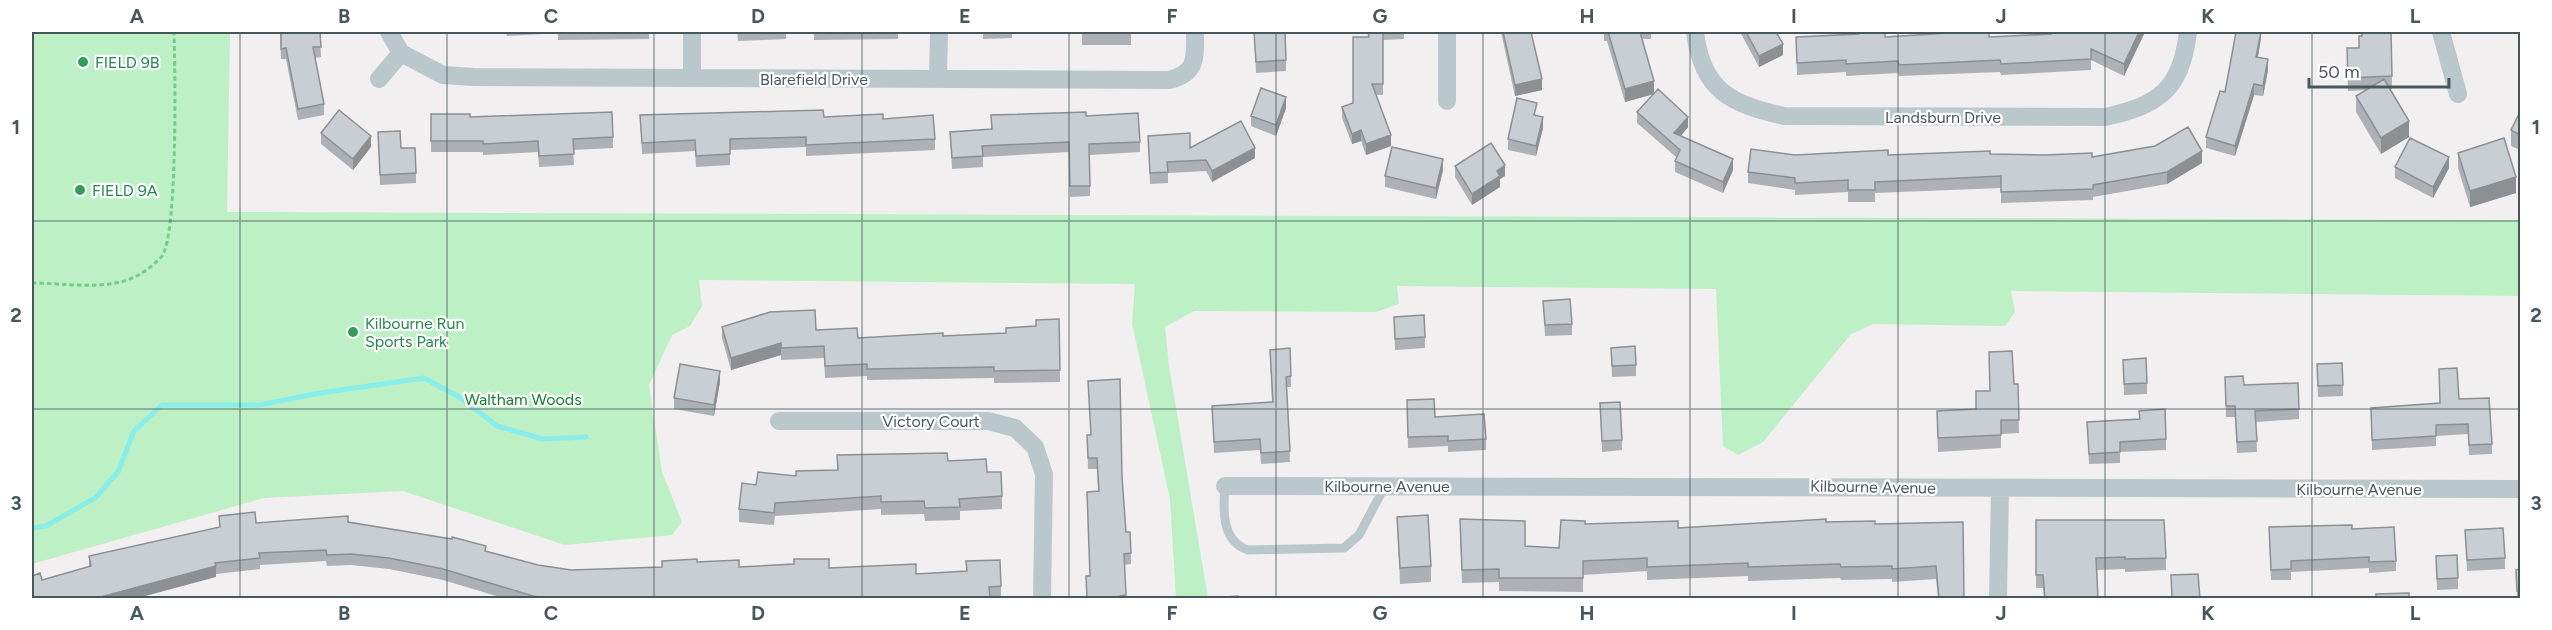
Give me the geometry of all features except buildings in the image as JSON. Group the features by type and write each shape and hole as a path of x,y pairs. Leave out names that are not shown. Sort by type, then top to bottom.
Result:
{"street":[{"path":"379,79 401,53 389,32"},
{"path":"692,32 692,78"},
{"path":"938,79 939,32"},
{"name":"Blarefield Drive","path":"401,53 443,75 1169,80 1182,77 1192,67 1195,54 1195,32"},
{"path":"1447,32 1447,101"},
{"name":"Landsburn Drive","path":"1695,32 1701,61 1716,86 1731,100 1747,108 1784,116 2105,117 2139,109 2155,100 2168,88 2185,58 2188,32"},
{"path":"2441,32 2458,94"},
{"name":"Victory Court","path":"779,421 988,422 1015,428 1035,447 1044,474 1043,596"},
{"name":"Kilbourne Avenue","path":"1225,486 1771,485 2520,489"},
{"path":"1998,598 2000,488"}],"lane":[{"path":"1225,486 1224,522 1239,547 1248,550 1344,548 1359,535 1385,486"}],"path":[{"path":"32,283 114,283 140,274 162,256 170,232 175,96 174,32"}],"green space":[{"name":"Waltham Woods","path":"32,32 230,32 227,212 2520,220 2520,296 2011,291 2015,312 2005,326 1873,324 1851,334 1763,442 1738,455 1723,446 1716,289 1397,286 1399,304 1376,312 1194,311 1165,327 1169,366 1208,598 1176,598 1170,499 1132,323 1135,284 699,280 702,306 690,326 672,335 649,385 662,472 682,522 672,535 565,545 403,491 264,498 32,564"}],"waterway":[{"path":"32,528 46,526 95,498 118,472 134,431 162,405 259,405 320,393 424,378 461,398 497,426 543,439 586,437"}],"place":[{"name":"FIELD 9B","path":"83,62"},
{"name":"FIELD 9A","path":"80,190"},
{"name":"Kilbourne Run Sports Park","path":"353,332"}]}
